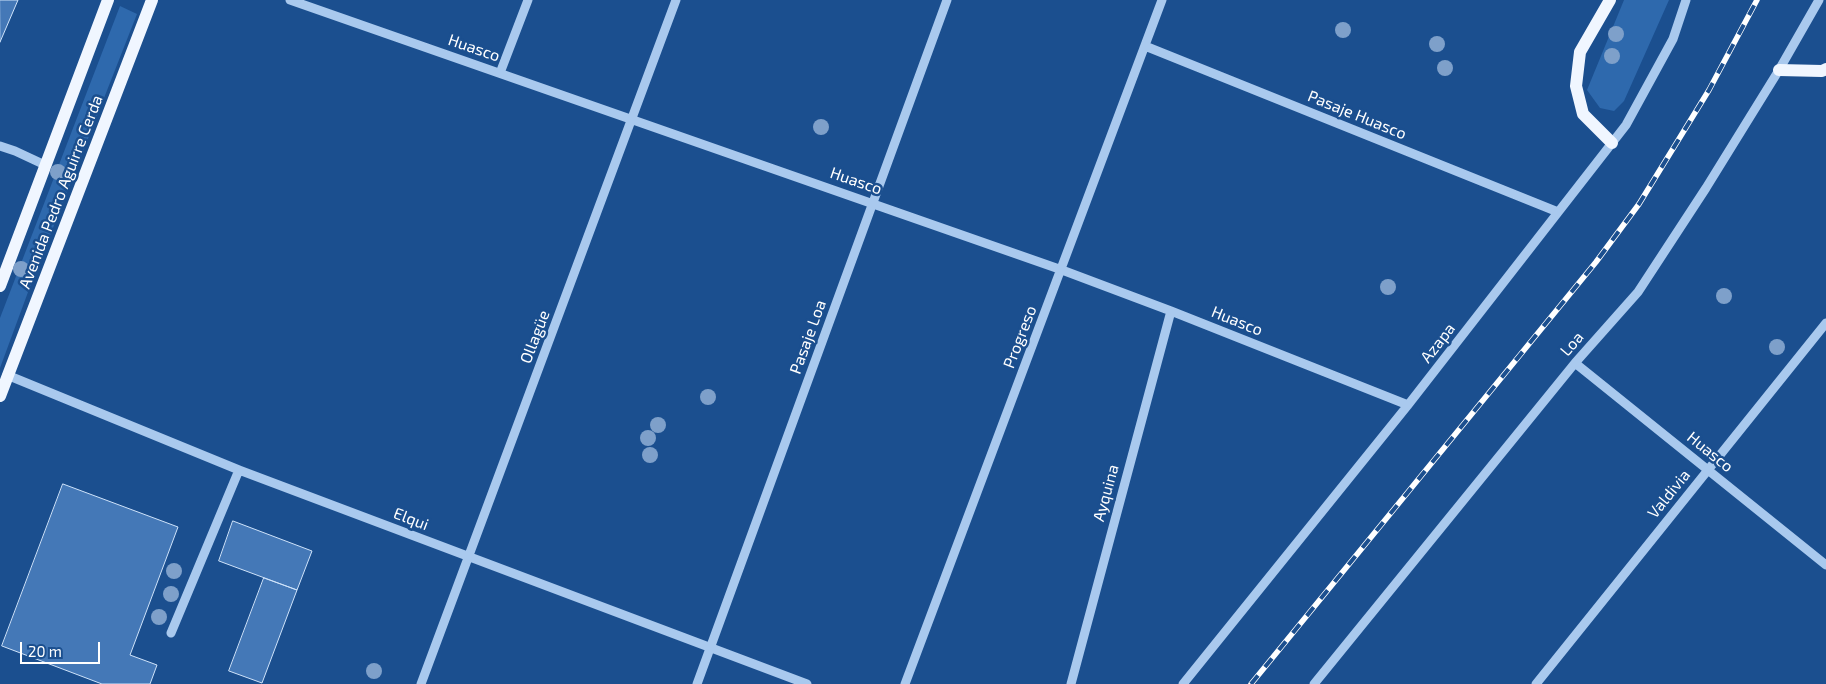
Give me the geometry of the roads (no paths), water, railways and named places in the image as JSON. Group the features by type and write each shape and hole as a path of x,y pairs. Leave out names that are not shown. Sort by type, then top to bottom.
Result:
{"main road":[{"name":"Avenida Pedro Aguirre Cerda","path":"0,286 108,0"},
{"name":"Avenida Pedro Aguirre Cerda","path":"0,396 152,0"},
{"path":"1610,0 1580,52 1576,86 1583,114 1612,143"},
{"path":"1779,70 1822,71 1826,69"}],"street":[{"name":"Huasco","path":"292,0 1062,270 1408,404"},
{"path":"500,73 528,0"},
{"name":"Ollagüe","path":"422,684 676,0"},
{"name":"Pasaje Loa","path":"697,684 947,0"},
{"name":"Progreso","path":"905,684 1162,0"},
{"name":"Azapa","path":"1182,684 1408,404 1626,125 1672,39 1686,0"},
{"name":"Loa","path":"1314,684 1575,363 1638,292 1706,188 1779,70 1819,0"},
{"name":"Pasaje Huasco","path":"1145,46 1558,212"},
{"path":"0,146 45,165"},
{"name":"Ayquina","path":"1070,684 1171,311"},
{"name":"Valdivia","path":"1536,684 1826,323"},
{"name":"Huasco","path":"1575,363 1826,565"},
{"name":"Elqui","path":"7,376 239,470 807,684"},
{"path":"171,632 239,470"}],"railway":[{"path":"1251,684 1596,262 1639,204 1709,90 1757,0"}]}
